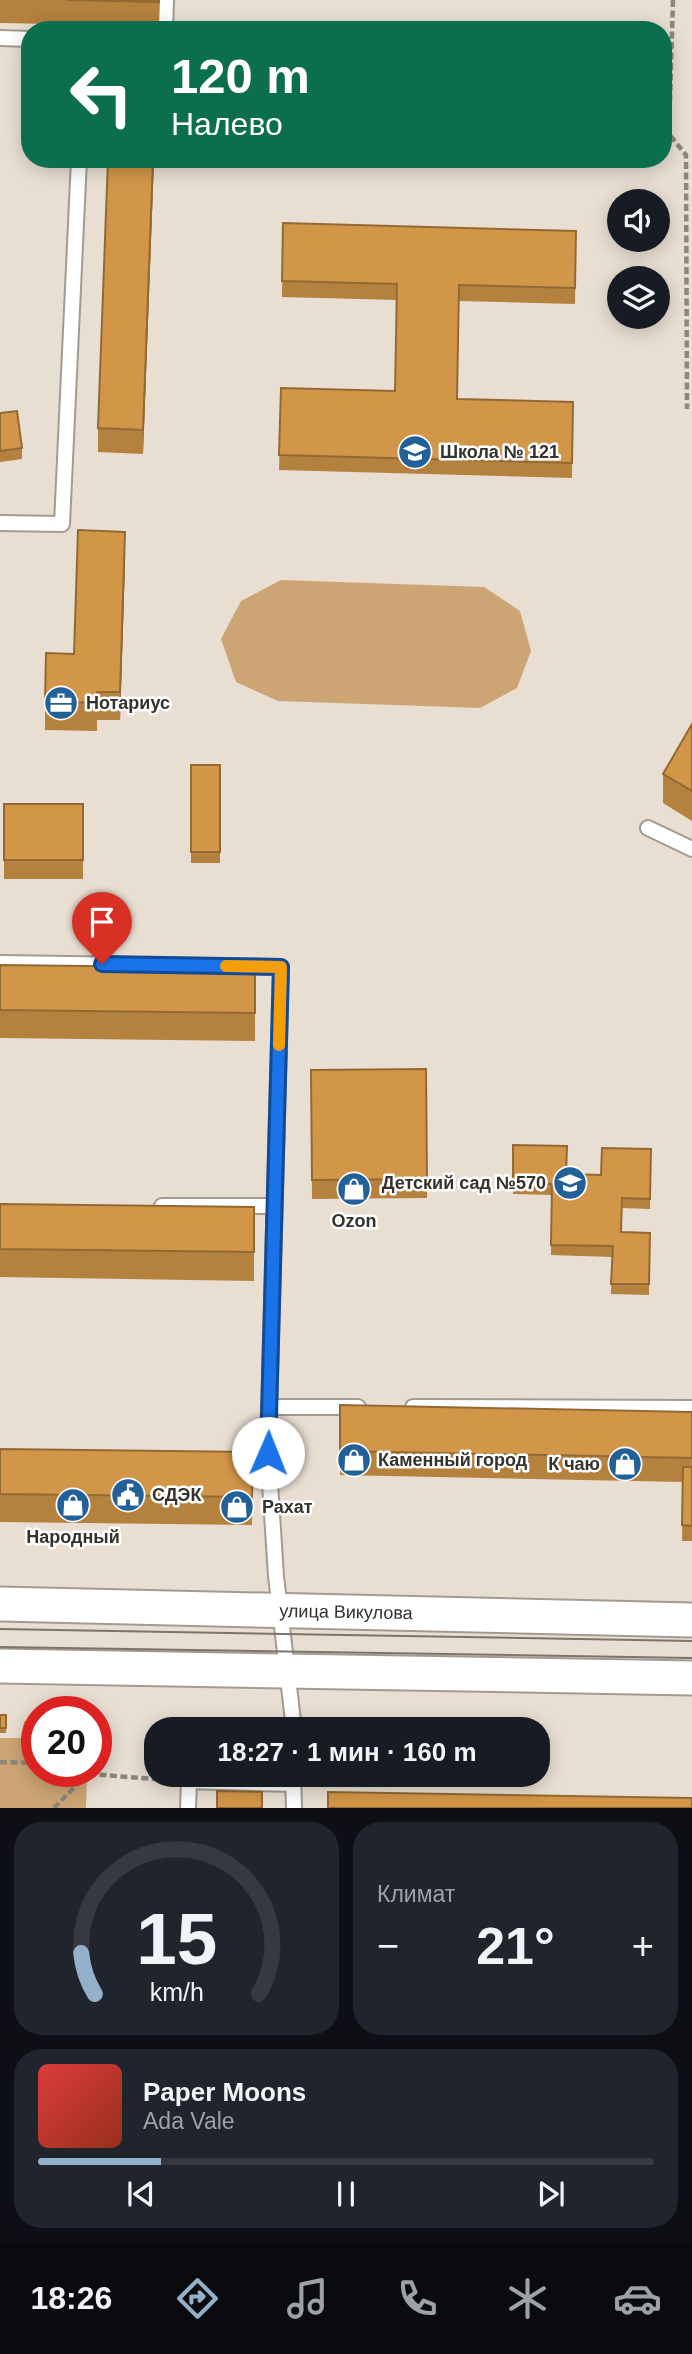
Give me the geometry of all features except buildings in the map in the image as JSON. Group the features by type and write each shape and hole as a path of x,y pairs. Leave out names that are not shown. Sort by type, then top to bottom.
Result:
{"street":[{"name":"улица Викулова","path":"0,1604 692,1620"},
{"path":"0,1666 692,1678"}],"lane":[{"path":"165,21 166,0"},
{"path":"0,38 21,39"},
{"path":"0,523 62,524 79,168"},
{"path":"648,828 692,849"},
{"path":"0,963 281,967 269,1406 261,1453 293,1717"},
{"path":"151,1206 274,1206"},
{"path":"269,1406 692,1408"},
{"path":"188,1808 189,1787"},
{"path":"293,1787 293,1808"}],"path":[{"path":"672,34 673,0"},
{"path":"672,139 686,155 687,409"},
{"path":"0,1762 21,1763"},
{"path":"112,1774 144,1777"},
{"path":"54,1808 75,1787"}],"shaded area":[{"path":"281,580 484,587 520,611 531,651 517,688 480,708 278,701 236,682 221,639 241,601"},
{"path":"0,1738 21,1738 21,1787 87,1787 86,1808 0,1808"}],"tram line":[{"path":"0,1629 692,1641"},
{"path":"0,1647 692,1658"}],"slow traffic":[{"path":"226,966 281,967 279,1045"}],"place":[{"name":"Школа № 121","path":"415,452"},
{"name":"Нотариус","path":"61,703"},
{"name":"Детский сад №570","path":"570,1183"},
{"name":"Ozon","path":"354,1189"},
{"name":"Каменный город","path":"354,1460"},
{"name":"К чаю","path":"625,1464"},
{"name":"СДЭК","path":"128,1495"},
{"name":"Народный","path":"73,1505"},
{"name":"Рахат","path":"237,1507"}],"route":[{"path":"102,964 281,967 268,1453"}]}
